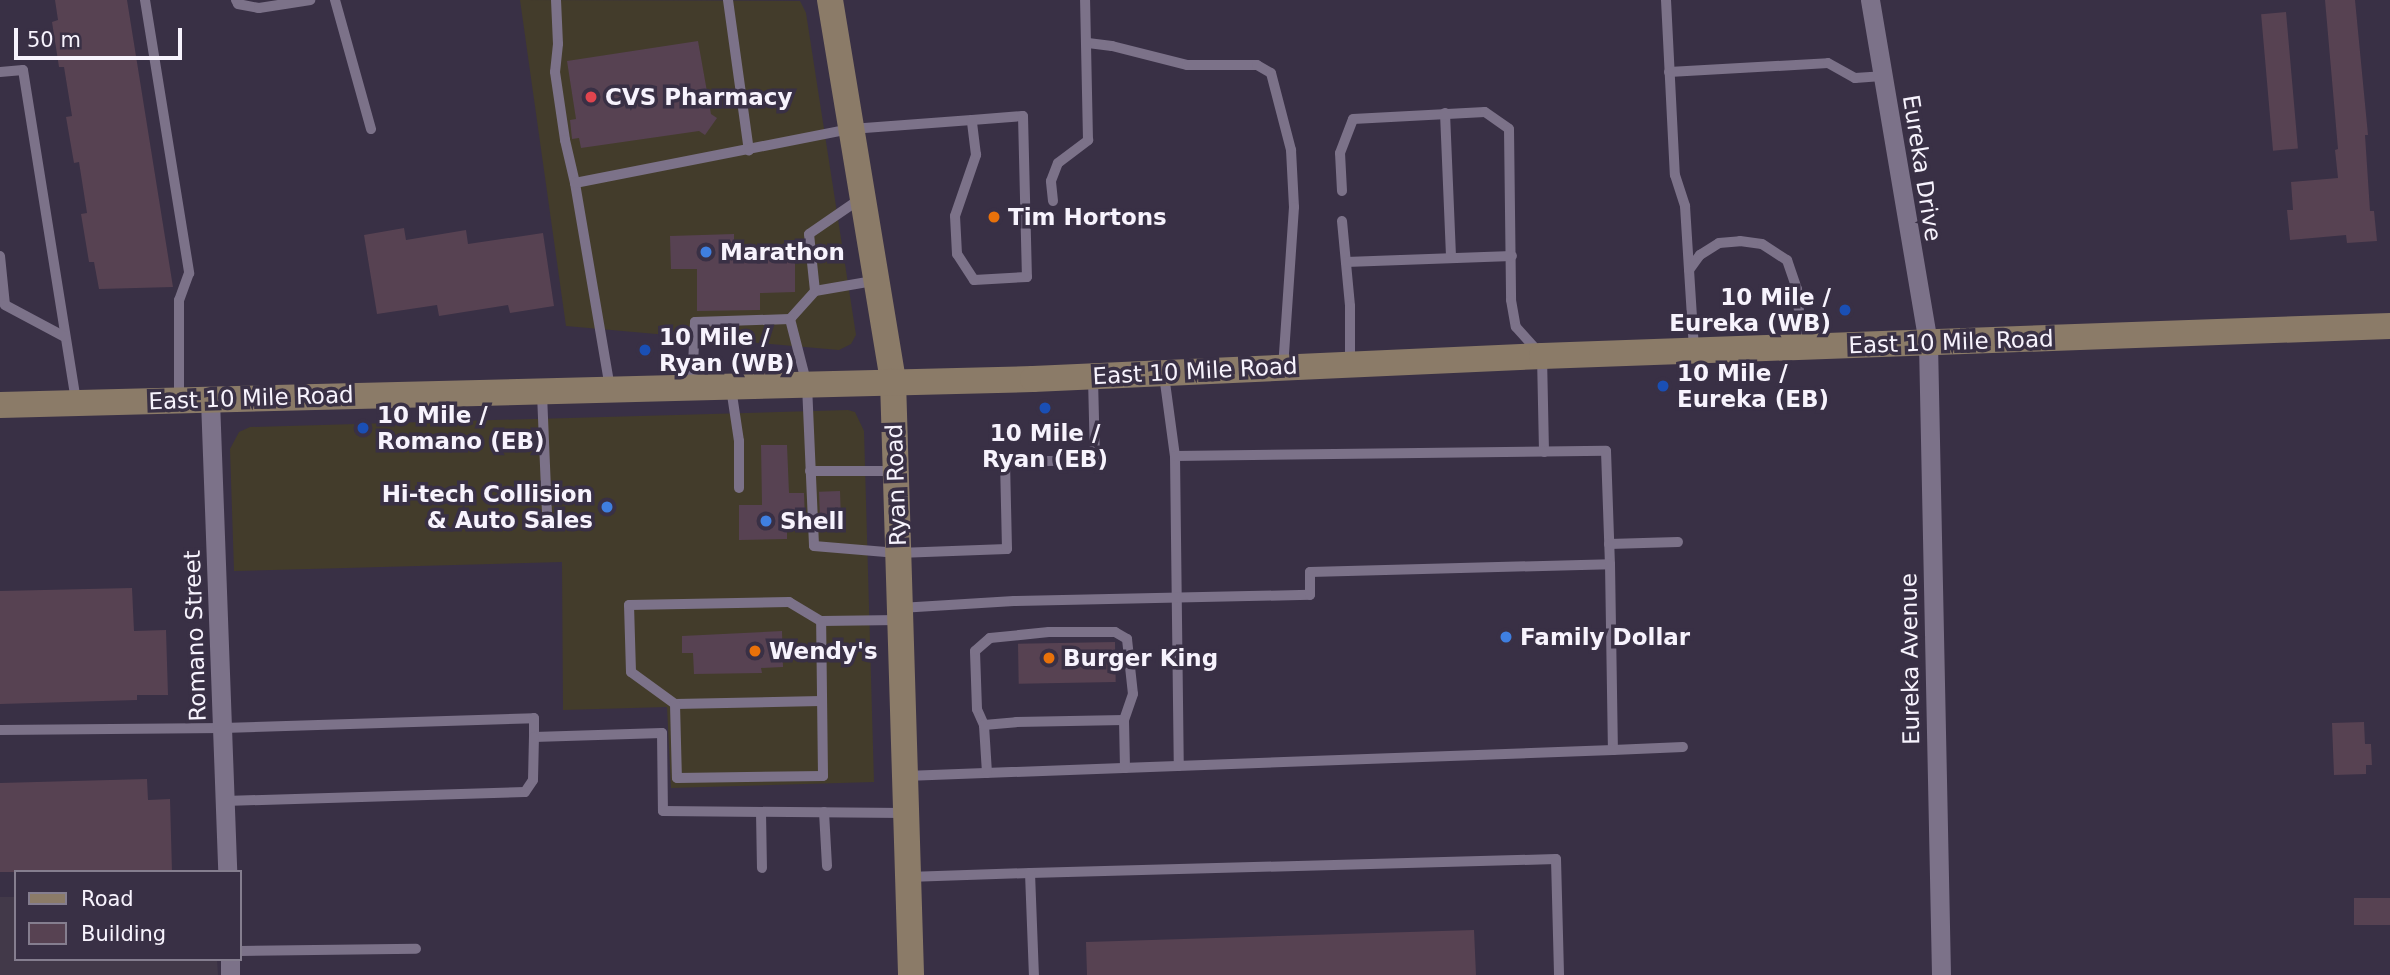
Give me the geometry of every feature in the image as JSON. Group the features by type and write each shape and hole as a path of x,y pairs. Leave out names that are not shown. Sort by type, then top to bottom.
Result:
{"main road":[{"name":"Ryan Road","path":"830,0 892,381 911,975"},
{"name":"East 10 Mile Road","path":"0,405 541,390 611,392 2390,327"}],"street":[{"name":"Eureka Drive","path":"1870,0 1928,343"},
{"name":"Eureka Avenue","path":"1928,343 1941,975"},
{"name":"Romano Street","path":"210,400 227,870"}],"lane":[{"path":"145,0 188,273 178,300 179,400"},
{"path":"236,0 238,4 259,8 310,0"},
{"path":"335,0 371,129"},
{"path":"556,0 558,44 555,72 611,392"},
{"path":"728,0 749,151"},
{"path":"1053,201 1051,181 1058,163 1088,140 1086,0"},
{"path":"1666,0 1675,175 1685,206 1695,351"},
{"path":"1087,43 1112,46 1187,65 1257,65 1271,73 1291,150 1294,207 1283,368"},
{"path":"1669,72 1828,63 1855,78 1882,76"},
{"path":"0,72 23,70 76,403"},
{"path":"1342,191 1340,153 1353,119 1485,111 1509,130 1511,300 1516,327 1542,356 1544,452"},
{"path":"1445,113 1451,258"},
{"path":"575,183 851,129 1023,116 1027,277 974,280 957,254 955,216 976,155 972,120"},
{"path":"815,291 809,234 862,197"},
{"path":"1342,221 1350,306 1350,364"},
{"path":"1689,271 1700,255 1719,243 1762,244 1787,260 1797,289 1803,348"},
{"path":"0,256 5,305 65,337"},
{"path":"1346,262 1512,256"},
{"path":"692,389 695,322 790,319 815,291 876,280"},
{"path":"790,319 807,385 814,546 898,554 1007,549 1005,462 1095,460 1093,376"},
{"path":"1164,373 1175,456 1179,766"},
{"path":"730,388 739,441 739,488"},
{"path":"541,390 547,515"},
{"path":"1175,456 1606,451 1613,750"},
{"path":"810,471 895,471"},
{"path":"1609,544 1678,542"},
{"path":"821,701 676,704 631,672 629,605 789,602 821,621 1014,601 1310,595 1310,572 1610,564"},
{"path":"676,704 677,778 823,776 821,621"},
{"path":"987,773 984,724 977,709 975,651 990,638 1049,632 1115,632 1127,639 1133,694 1124,720 1125,768"},
{"path":"0,730 534,718 533,780 525,792 225,802"},
{"path":"984,724 1124,720"},
{"path":"534,737 662,733 663,811 906,813"},
{"path":"905,776 1683,747"},
{"path":"761,812 762,868"},
{"path":"824,812 827,866"},
{"path":"908,877 1556,859 1559,975"},
{"path":"1030,873 1034,975"},
{"path":"242,951 416,949"}],"shaded area":[{"path":"520,0 800,1 806,13 856,335 851,344 839,350 566,326"},
{"path":"848,410 855,412 864,431 874,782 671,788 667,707 563,710 562,562 234,571 230,449 239,432 250,427"},
{"path":"0,897 14,897 14,961 217,961 218,975 0,975"}],"building":[{"path":"55,0 127,0 173,287 99,289 94,262 89,262 81,214 87,213 79,162 74,163 66,117 72,116 64,67 59,67 52,22 58,20"},
{"path":"2325,0 2355,0 2368,135 2365,135 2370,211 2374,211 2377,241 2347,243 2346,235 2290,240 2287,210 2293,210 2291,182 2338,178 2335,150 2338,149"},
{"path":"2286,12 2298,148 2273,151 2261,14"},
{"name":"CVS Pharmacy","path":"698,41 711,114 717,118 705,135 699,131 581,148 579,138 572,139 570,120 576,119 567,61"},
{"path":"404,228 406,240 466,230 468,244 543,233 554,306 510,313 508,305 439,316 437,305 377,314 364,235"},
{"path":"734,234 734,256 795,255 795,292 760,293 760,310 697,311 697,269 671,269 670,236"},
{"path":"761,445 787,445 789,493 804,493 805,520 787,521 787,539 739,540 739,505 762,505"},
{"path":"840,491 841,518 820,519 819,492"},
{"path":"132,588 134,631 166,630 168,695 137,695 137,700 0,704 0,591"},
{"path":"782,631 783,667 761,668 762,673 694,674 693,653 682,653 682,636"},
{"path":"1115,642 1116,682 1019,684 1018,644"},
{"path":"2364,722 2365,744 2371,744 2372,765 2366,765 2366,774 2334,775 2332,723"},
{"path":"147,779 148,800 170,799 172,870 0,872 0,783"},
{"path":"2354,898 2390,898 2390,925 2354,925"},
{"path":"1474,930 1476,975 1087,975 1086,942"}],"place":[{"name":"CVS Pharmacy","path":"591,97"},
{"name":"Tim Hortons","path":"994,217"},
{"name":"Marathon","path":"706,252"},
{"name":"10 Mile / Eureka (WB)","path":"1845,310"},
{"name":"10 Mile / Ryan (WB)","path":"645,350"},
{"name":"10 Mile / Eureka (EB)","path":"1663,386"},
{"name":"10 Mile / Ryan (EB)","path":"1045,408"},
{"name":"10 Mile / Romano (EB)","path":"363,428"},
{"name":"Hi-tech Collision & Auto Sales","path":"607,507"},
{"name":"Shell","path":"766,521"},
{"name":"Family Dollar","path":"1506,637"},
{"name":"Wendy's","path":"755,651"},
{"name":"Burger King","path":"1049,658"}]}
